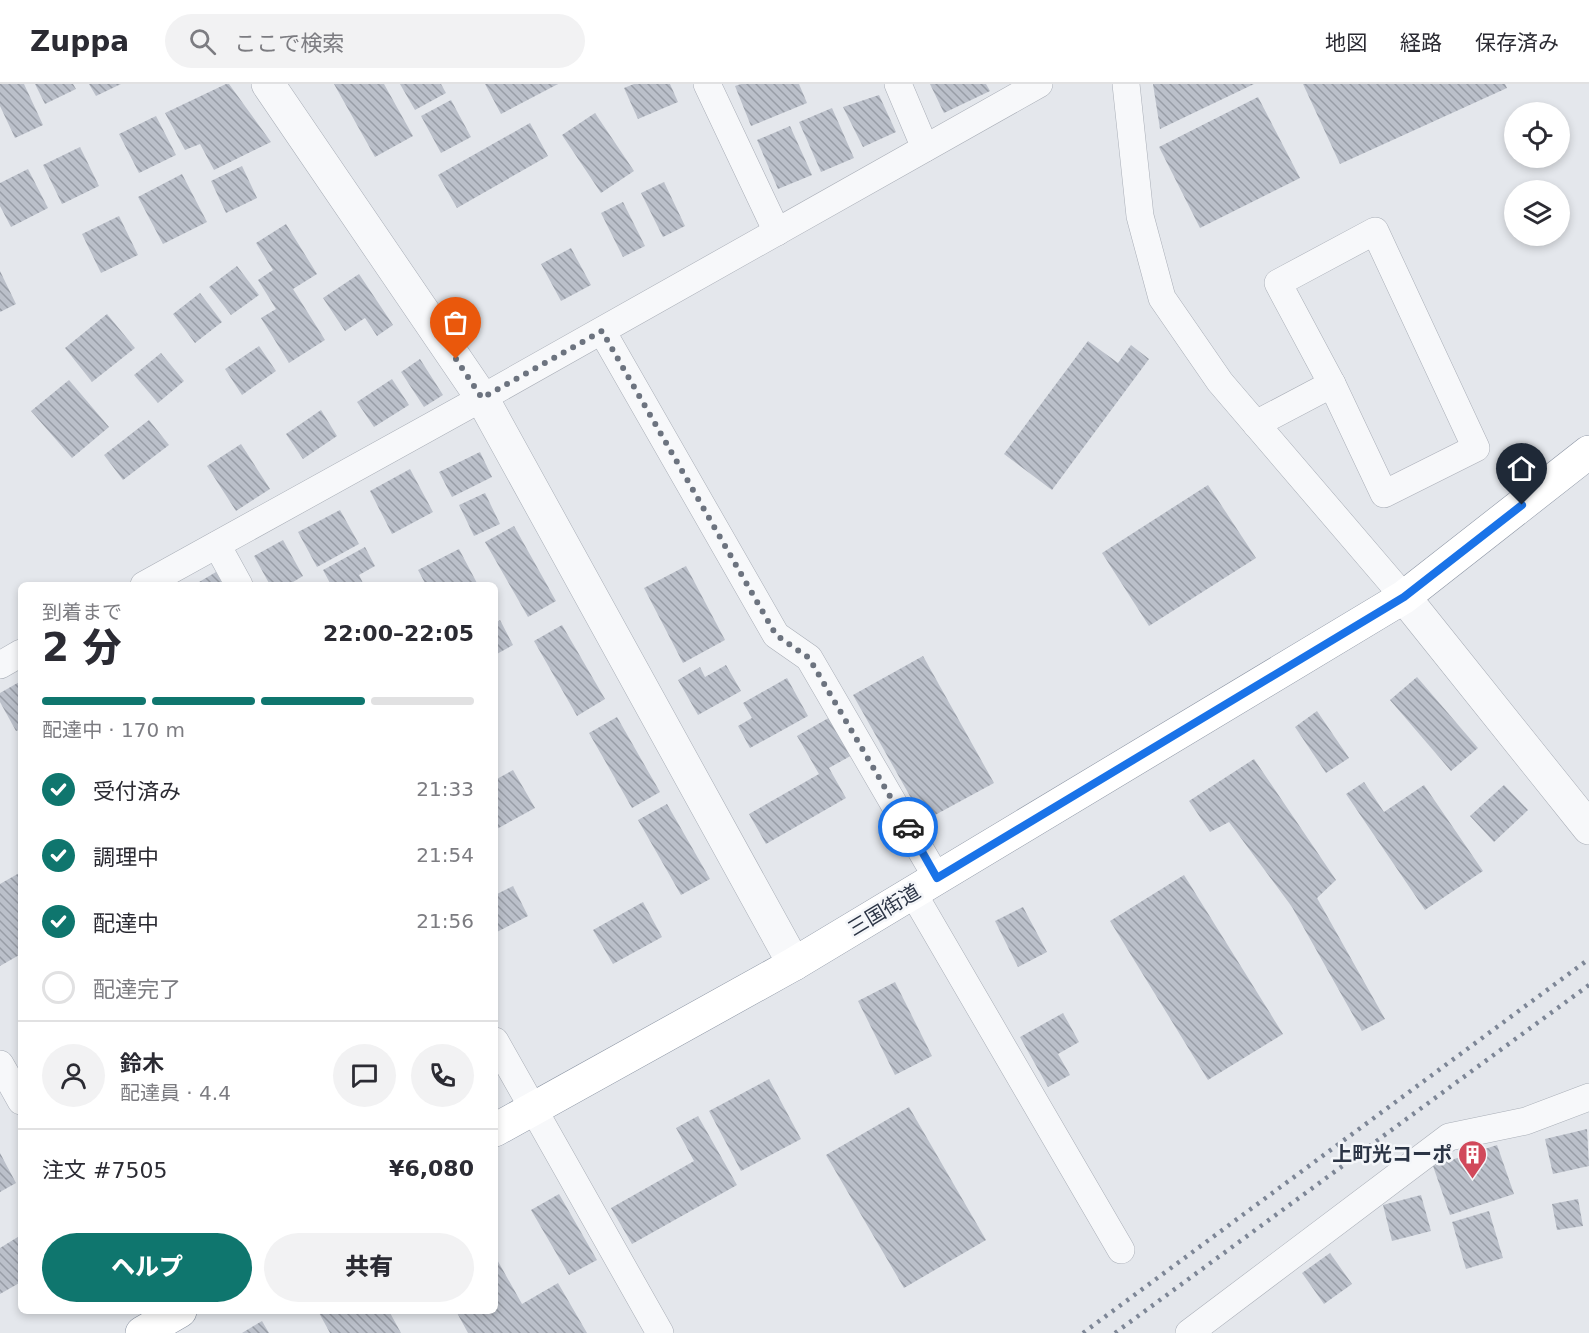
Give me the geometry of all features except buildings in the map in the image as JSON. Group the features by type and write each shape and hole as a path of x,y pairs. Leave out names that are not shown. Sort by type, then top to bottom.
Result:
{"highway":[{"name":"三国街道","path":"498,1128 794,964 1404,597 1589,452"},
{"path":"144,1327 173,1314"}],"street":[{"path":"268,84 482,398 794,964"},
{"path":"707,84 777,232"},
{"path":"898,84 925,148"},
{"path":"149,582 602,331 1039,84"},
{"path":"1126,84 1140,216 1162,298 1220,382 1404,597 1589,828"},
{"path":"1375,231 1476,448 1384,495 1332,384 1278,283 1375,231"},
{"path":"602,331 776,635 809,658 925,885 1121,1250"},
{"path":"1256,424 1332,384"},
{"path":"217,545 237,582"},
{"path":"0,665 18,655"},
{"path":"498,1046 660,1333"},
{"path":"0,1064 18,1096"},
{"path":"1189,1333 1449,1137 1526,1121 1589,1097"}],"railway":[{"path":"1083,1333 1589,959"},
{"path":"1115,1333 1589,985"}],"way so far":[{"path":"456,359 482,398 602,331 776,635 809,658 908,827"}],"place":[{"name":"上町光コーポ","path":"1473,1180"}],"route":[{"path":"908,827 937,878 1404,597 1522,505"}]}
